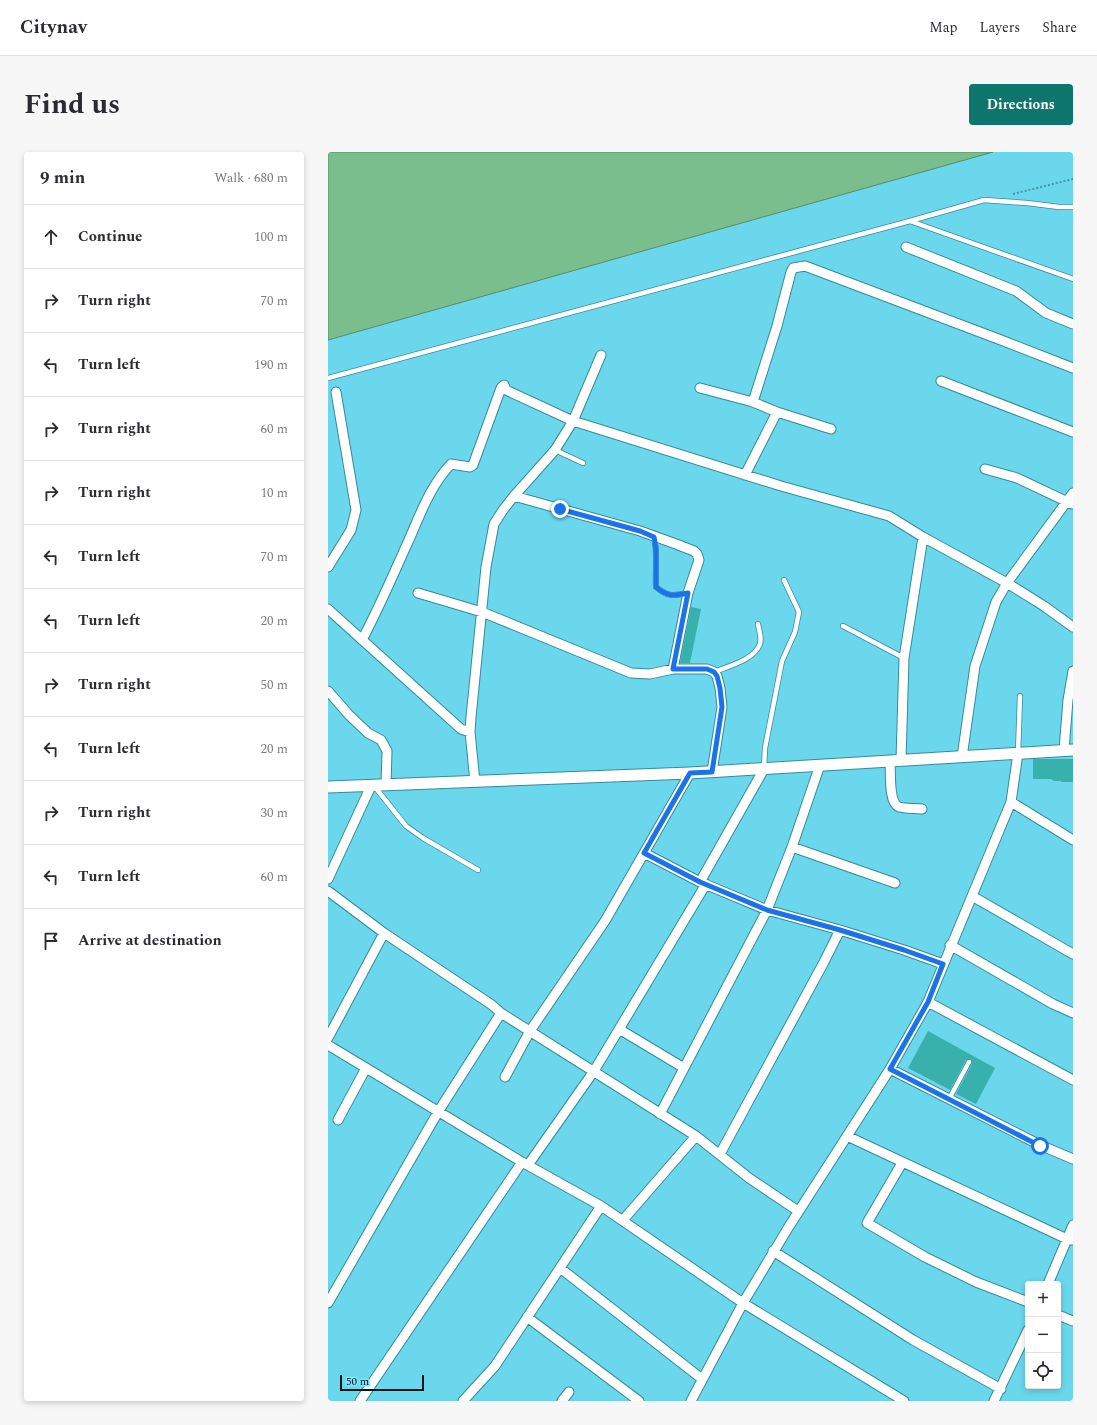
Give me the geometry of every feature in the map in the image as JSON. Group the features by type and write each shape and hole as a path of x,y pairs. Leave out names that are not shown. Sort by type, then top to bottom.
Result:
{"street":[{"path":"906,248 1016,291 1046,313 1073,324"},
{"path":"753,402 777,326 791,272 793,268 799,266 805,266 1073,368"},
{"path":"475,782 470,732 486,568 494,524 514,496 555,450 573,421 601,355"},
{"path":"941,381 1073,432"},
{"path":"362,640 378,608 426,500 451,464 470,467 474,466 501,388 504,385 506,390 573,421 745,475 889,516 923,537 1007,583 1072,623"},
{"path":"700,388 753,402 777,412 831,429"},
{"path":"328,567 351,530 356,510 336,392"},
{"path":"745,475 777,412"},
{"path":"985,469 1017,478 1070,504"},
{"path":"962,756 975,666 996,602 1007,583 1070,504 1073,493"},
{"path":"514,496 640,531 694,551 697,554 698,560 688,593 673,669"},
{"path":"922,809 898,806 894,802 891,794 896,761 904,658 923,537"},
{"path":"418,592 482,612 631,673 650,674 673,669 707,669 714,672 717,676 720,688 722,707 712,772"},
{"path":"328,609 461,729 470,732"},
{"path":"328,787 712,772 1068,750 1073,671"},
{"path":"328,691 349,715 368,732 381,740 387,751 386,785"},
{"path":"691,1401 743,1302 798,1211 890,1069 928,1002 1011,802 1018,753"},
{"path":"660,1114 767,910 792,847 820,765"},
{"path":"360,1401 525,1164 594,1071 703,883 764,769"},
{"path":"505,1077 530,1031 605,921 690,773"},
{"path":"328,879 373,786"},
{"path":"1011,802 1073,840"},
{"path":"792,847 895,883"},
{"path":"644,853 703,883 767,910 840,930 943,964"},
{"path":"328,891 384,933 492,1005 501,1013 696,1136 749,1178 798,1211"},
{"path":"972,896 1073,954"},
{"path":"720,1154 840,930"},
{"path":"328,1038 384,933"},
{"path":"950,946 1053,1004 1073,1013"},
{"path":"928,1002 1073,1080"},
{"path":"328,1303 438,1112 501,1013"},
{"path":"619,1029 684,1068"},
{"path":"328,1045 525,1164 601,1206 743,1302 904,1401"},
{"path":"338,1120 366,1068"},
{"path":"890,1069 1040,1146 1073,1158"},
{"path":"622,1220 696,1136"},
{"path":"847,1136 902,1163 1070,1239"},
{"path":"902,1163 867,1222 931,1260 976,1282 1025,1301"},
{"path":"462,1401 495,1366 601,1206"},
{"path":"1049,1281 1070,1239 1073,1225"},
{"path":"774,1251 913,1340 1001,1389"},
{"path":"560,1268 702,1379"},
{"path":"1061,1315 1073,1321"},
{"path":"527,1317 639,1401"},
{"path":"994,1401 1025,1337"},
{"path":"562,1401 569,1392"}],"lane":[{"path":"328,378 984,200 1073,207"},
{"path":"910,221 1073,279"},
{"path":"555,450 583,463"},
{"path":"654,537 657,555 655,568 656,587 665,595 679,595 688,593"},
{"path":"764,769 765,748 782,661 795,632 799,612 784,580"},
{"path":"714,672 745,659 755,651 760,643 758,624"},
{"path":"843,626 904,658"},
{"path":"1018,753 1020,696"},
{"path":"373,786 406,826 423,838 478,870"},
{"path":"949,1099 969,1062"}],"path":[{"path":"1006,195 1073,179"}],"shaded area":[{"path":"328,152 993,152 328,340"}],"building":[{"path":"691,607 701,609 690,663 680,663"},
{"path":"1033,759 1073,759 1073,782 1061,782 1051,779 1033,779"},
{"path":"928,1031 995,1068 976,1104 956,1094 972,1064 972,1060 966,1060 950,1090 908,1068"}],"route":[{"path":"560,509 640,531 654,537 657,555 655,568 656,587 665,595 679,595 688,593 673,669 707,669 714,672 717,676 720,688 722,707 712,772 690,773 644,853 700,882 767,910 840,930 943,964 928,1002 890,1069 1040,1146"}]}
